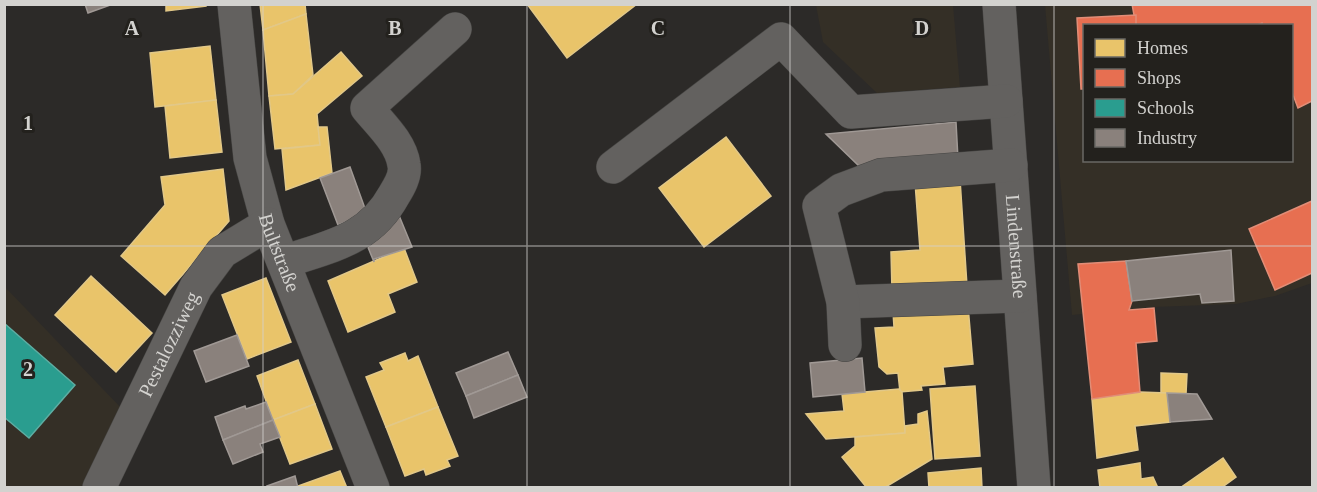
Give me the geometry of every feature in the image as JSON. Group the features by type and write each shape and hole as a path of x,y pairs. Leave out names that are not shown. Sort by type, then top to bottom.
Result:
{"street":[{"name":"Bultstraße","path":"234,4 250,158 268,224 373,488"},
{"name":"Lindenstraße","path":"999,4 1034,488"},
{"path":"284,262 360,235 384,213 401,184 405,167 397,145 367,108 455,29"},
{"path":"613,167 781,39 851,112 1006,101"},
{"path":"845,345 843,302 819,206 841,190 881,175 1011,165"},
{"name":"Pestalozziweg","path":"99,488 196,287 222,252 268,224"},
{"path":"843,302 1020,296"}],"shaded area":[{"path":"816,5 953,5 960,87 877,93 823,42"},
{"path":"1045,5 1312,5 1312,283 1275,296 1236,304 1153,307 1072,315"},
{"path":"4,286 123,410 84,487 5,487"}],"building: Homes":[{"path":"166,4 206,4 206,6 166,11"},
{"path":"260,4 305,4 306,14 263,30"},
{"path":"527,4 637,4 567,58"},
{"path":"306,14 313,75 293,94 269,96 263,30"},
{"path":"210,46 216,100 155,107 150,53"},
{"path":"341,52 362,76 317,114 320,145 275,149 269,96 293,94"},
{"path":"216,100 222,152 170,158 165,106"},
{"path":"318,127 327,127 332,173 286,190 282,149 320,145"},
{"path":"726,137 771,196 704,247 659,188"},
{"path":"223,169 229,221 165,295 121,256 165,205 161,177"},
{"path":"960,179 967,286 892,291 891,252 920,250 915,182"},
{"path":"404,248 417,282 388,294 395,312 348,332 328,281"},
{"path":"91,276 152,333 116,372 55,315"},
{"path":"266,278 291,342 247,359 222,295"},
{"path":"968,306 973,364 943,367 945,384 921,386 922,390 900,392 898,373 887,374 879,367 875,328 894,327 893,312"},
{"path":"405,353 408,361 418,356 438,407 386,427 366,377 384,370 380,363"},
{"path":"298,360 315,404 273,420 257,376"},
{"path":"1161,373 1187,374 1186,394 1161,393"},
{"path":"975,386 980,456 935,459 930,389"},
{"path":"899,389 902,392 905,433 826,439 806,414 844,411 842,394"},
{"path":"1140,392 1167,393 1170,422 1135,426 1138,450 1097,458 1092,399"},
{"path":"315,404 332,449 290,464 273,420"},
{"path":"438,407 458,456 447,460 450,466 426,475 424,469 405,476 386,427"},
{"path":"927,411 932,459 884,488 867,488 842,457 855,446 855,437 905,433 905,426 918,424 918,414"},
{"path":"1223,458 1236,477 1221,488 1180,488"},
{"path":"1140,463 1141,479 1153,477 1158,488 1100,488 1098,470"},
{"path":"981,468 982,488 929,488 928,473"},
{"path":"340,471 347,488 298,488 298,486"}],"building: Shops":[{"path":"1132,4 1312,4 1312,101 1298,108 1293,95 1293,24 1136,24"},
{"path":"1136,15 1136,24 1083,24 1083,89 1081,89 1077,18"},
{"path":"1312,201 1312,273 1275,290 1249,229"},
{"path":"1126,261 1132,301 1129,310 1154,308 1157,341 1136,343 1140,392 1092,399 1078,264"}],"building: Schools":[{"path":"4,323 75,385 29,438 4,417"}],"building: Industry":[{"path":"85,4 113,4 88,13"},
{"path":"956,122 958,159 860,167 826,134"},
{"path":"350,167 367,214 338,225 320,178"},
{"path":"398,213 412,247 374,259 374,262 365,240"},
{"path":"1231,250 1234,301 1202,303 1200,294 1132,301 1126,261"},
{"path":"237,335 249,366 206,382 194,351"},
{"path":"508,352 518,375 466,396 456,373"},
{"path":"862,358 865,392 813,397 810,363"},
{"path":"518,375 527,397 474,418 466,396"},
{"path":"1167,393 1197,394 1212,419 1170,422"},
{"path":"266,402 273,420 223,440 215,417 245,406 246,409"},
{"path":"273,420 280,437 260,444 263,452 233,464 223,440"},
{"path":"295,476 298,488 268,488 267,486"}]}
